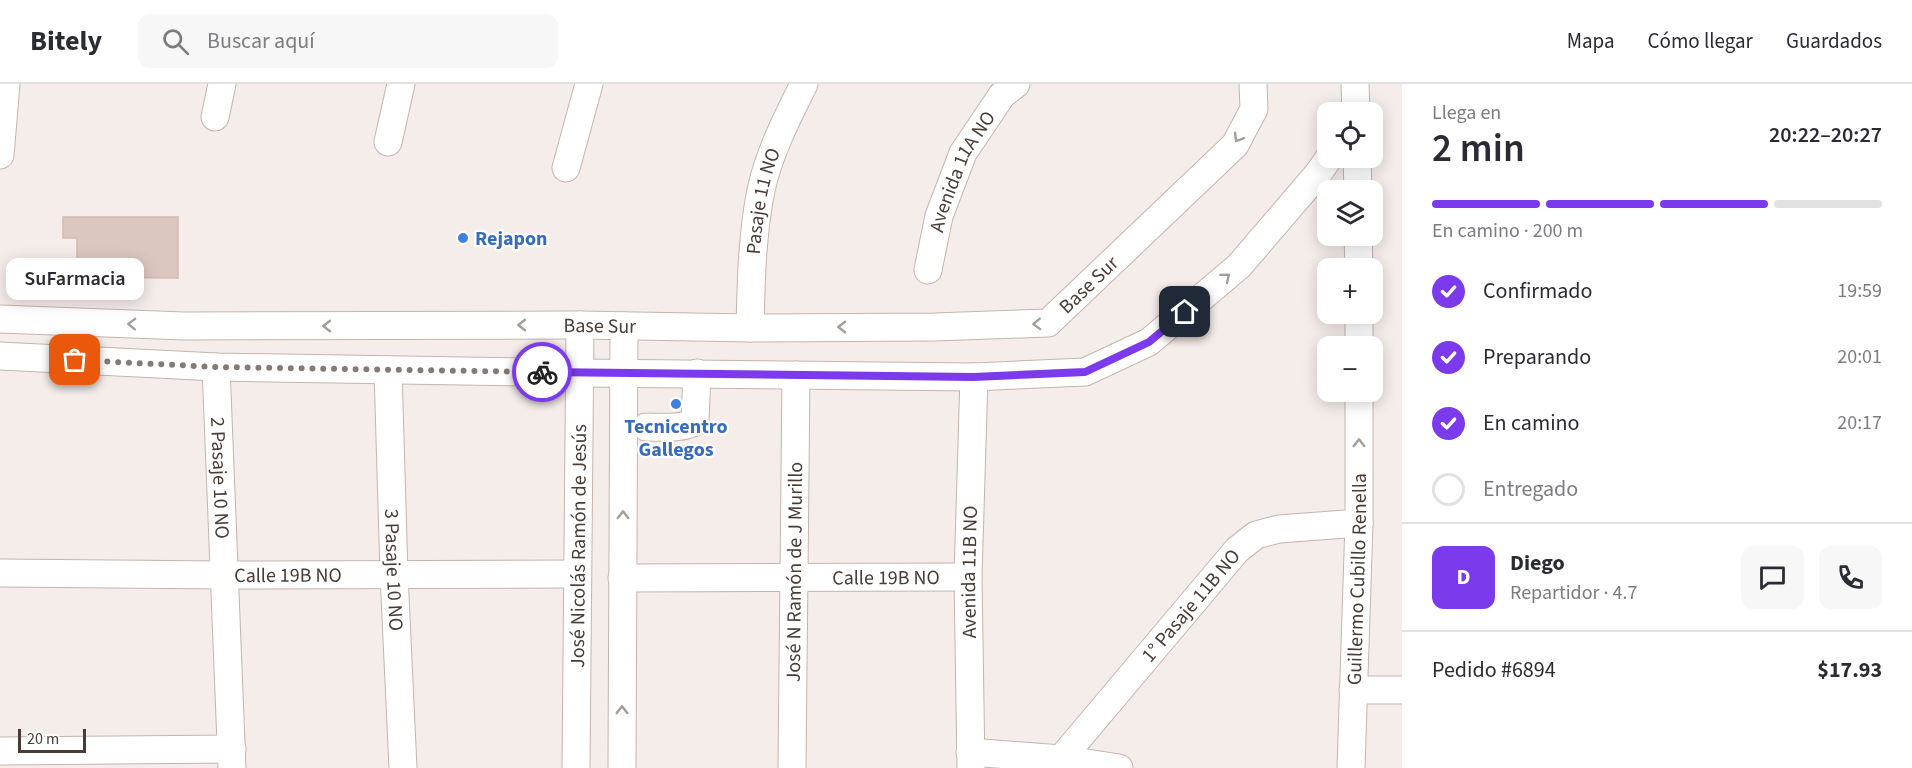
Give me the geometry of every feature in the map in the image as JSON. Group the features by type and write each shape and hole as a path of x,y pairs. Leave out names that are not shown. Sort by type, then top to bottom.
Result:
{"street":[{"path":"0,155 6,84"},
{"path":"215,117 222,84"},
{"path":"388,142 401,84"},
{"path":"566,168 589,84"},
{"name":"Pasaje 11 NO","path":"750,328 751,270 761,190 782,129 804,84"},
{"name":"Base Sur","path":"0,319 183,326 580,325 750,328 935,327 1048,323 1235,145 1254,109 1253,84"},
{"path":"1355,84 1356,102"},
{"name":"Avenida 11A NO","path":"928,270 939,216 963,153 1010,86"},
{"path":"0,356 216,367 580,373 974,377 1085,372 1149,342 1239,266 1322,168"},
{"name":"José Nicolás Ramón de Jesús","path":"576,768 580,325"},
{"path":"622,768 624,326"},
{"name":"2 Pasaje 10 NO","path":"216,367 232,759"},
{"name":"3 Pasaje 10 NO","path":"388,370 403,768"},
{"path":"646,427 689,425 695,422 697,373"},
{"name":"José N Ramón de J Murillo","path":"792,768 796,375"},
{"name":"Avenida 11B NO","path":"970,760 968,577 974,377"},
{"name":"Guillermo Cubillo Renella","path":"1351,768 1359,523 1359,402"},
{"name":"1° Pasaje 11B NO","path":"1061,759 1237,550 1256,535 1278,530 1359,523"},
{"name":"Calle 19B NO","path":"0,573 577,574"},
{"name":"Calle 19B NO","path":"622,578 968,577"},
{"path":"1353,690 1402,690"},
{"path":"0,751 232,759"},
{"path":"970,760 1061,759 1119,768"}],"building":[{"path":"63,217 178,217 178,278 77,277 77,238 63,238"}],"way so far":[{"path":"75,360 216,367 542,372"}],"place":[{"name":"Rejapon","path":"463,238"},
{"name":"SuFarmacia","path":"75,360"},
{"name":"Tecnicentro Gallegos","path":"676,404"}],"route":[{"path":"542,372 974,377 1085,372 1149,342 1185,312"}]}
